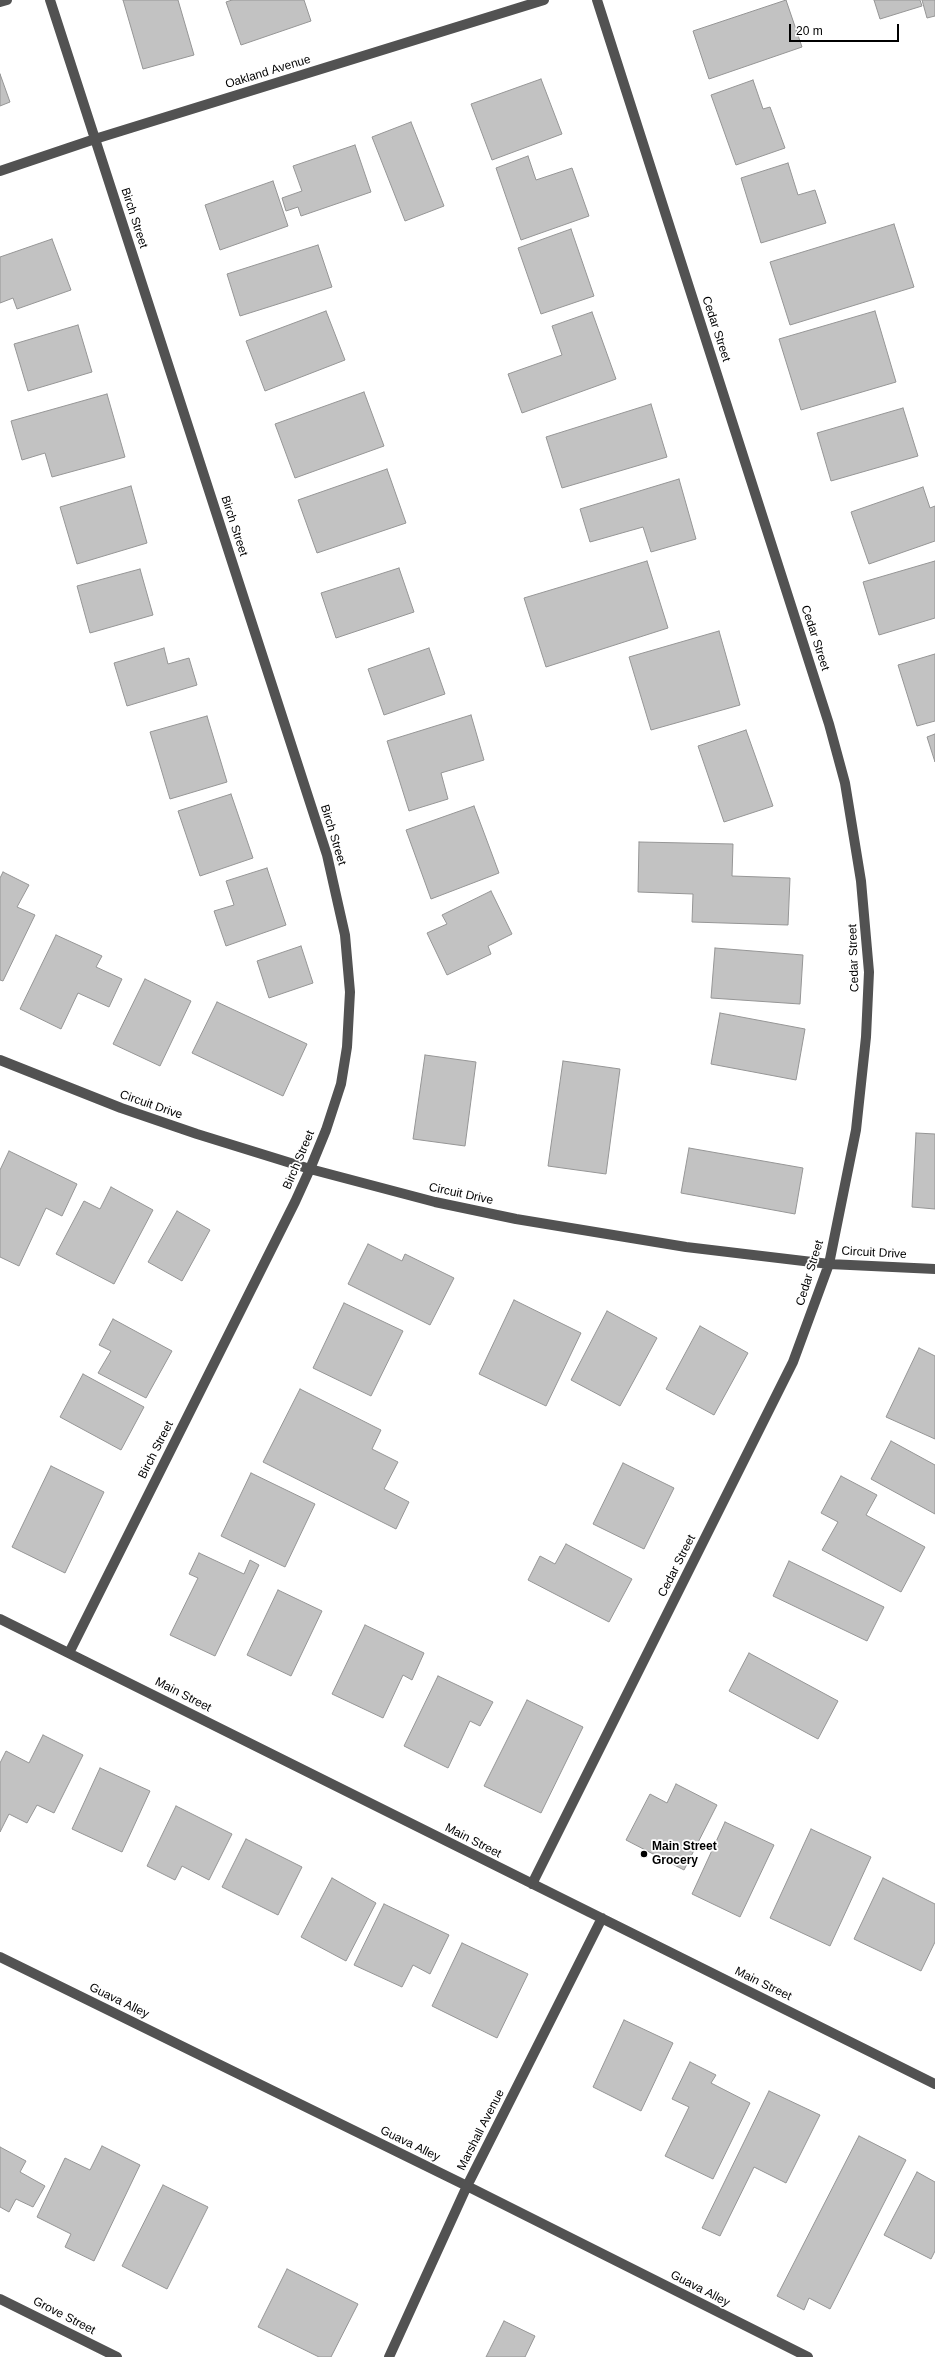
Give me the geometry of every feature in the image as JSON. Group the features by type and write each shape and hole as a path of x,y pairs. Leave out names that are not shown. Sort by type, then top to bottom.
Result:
{"street":[{"path":"0,2 7,0"},
{"name":"Birch Street","path":"50,0 327,855 345,935 350,992 347,1047 341,1084 326,1130 310,1169 288,1217 69,1653"},
{"name":"Oakland Avenue","path":"0,171 95,139 544,0"},
{"name":"Cedar Street","path":"532,1884 793,1362 829,1264 856,1130 866,1037 869,972 861,881 845,783 822,702 597,0"},
{"name":"Circuit Drive","path":"0,1060 121,1108 310,1169 363,1184 516,1219 686,1247 829,1264 935,1269"},
{"name":"Main Street","path":"0,1619 935,2084"},
{"name":"Marshall Avenue","path":"389,2357 467,2186 602,1918"},
{"name":"Guava Alley","path":"0,1957 467,2186 808,2357"},
{"name":"Grove Street","path":"0,2299 117,2357"}],"building":[{"path":"123,0 178,0 194,55 143,69"},
{"path":"232,0 304,0 311,21 241,45 226,2"},
{"path":"786,0 802,47 709,79 693,31"},
{"path":"874,0 920,0 922,6 880,19"},
{"path":"922,0 935,0 935,16 927,18"},
{"path":"0,74 10,102 0,106"},
{"path":"541,79 562,134 492,160 471,104"},
{"path":"753,80 763,109 770,107 785,148 736,165 711,95"},
{"path":"411,122 444,206 405,221 372,137"},
{"path":"355,145 371,192 301,216 298,207 286,211 282,198 302,191 293,166"},
{"path":"528,156 536,180 572,168 589,216 521,240 496,168"},
{"path":"788,163 798,195 815,190 826,223 761,243 741,178"},
{"path":"273,181 288,226 220,250 205,205"},
{"path":"894,224 914,287 790,325 770,262"},
{"path":"571,229 594,296 541,314 518,248"},
{"path":"52,239 71,290 17,309 13,298 0,303 0,257"},
{"path":"318,245 332,287 240,316 227,274"},
{"path":"326,311 345,360 265,391 246,341"},
{"path":"875,311 896,382 801,410 779,339"},
{"path":"592,312 616,379 522,413 508,374 562,355 552,326"},
{"path":"78,325 92,372 28,391 14,344"},
{"path":"364,392 384,446 295,478 275,424"},
{"path":"107,394 125,457 52,477 45,453 22,460 11,421"},
{"path":"651,404 667,457 562,488 546,437"},
{"path":"903,408 918,456 831,481 817,433"},
{"path":"387,469 406,523 317,553 298,500"},
{"path":"679,479 696,539 651,552 643,527 590,542 580,509"},
{"path":"131,486 147,543 77,564 60,507"},
{"path":"923,487 930,508 935,506 935,541 869,564 851,512"},
{"path":"647,561 668,628 546,667 524,598"},
{"path":"935,561 935,618 879,635 863,582"},
{"path":"399,568 414,612 336,638 321,593"},
{"path":"140,569 153,615 90,633 77,586"},
{"path":"719,631 740,705 651,730 629,657"},
{"path":"164,648 168,664 189,658 197,685 127,706 114,663"},
{"path":"429,648 445,694 384,715 368,669"},
{"path":"935,654 935,721 917,726 898,665"},
{"path":"471,715 484,760 441,773 448,799 409,811 387,741"},
{"path":"207,716 227,782 170,799 150,732"},
{"path":"746,730 773,806 724,822 698,746"},
{"path":"935,734 935,762 927,737"},
{"path":"231,794 253,858 200,876 178,811"},
{"path":"474,806 499,873 431,899 406,830"},
{"path":"639,842 733,844 732,876 790,878 788,925 692,922 693,894 638,892"},
{"path":"267,868 286,925 226,946 214,911 234,905 226,881"},
{"path":"3,872 29,885 17,907 35,915 3,981 0,980 0,878"},
{"path":"491,891 512,934 488,946 491,954 447,975 427,933 447,924 442,915"},
{"path":"56,935 102,956 96,967 122,979 109,1007 78,993 61,1029 20,1009"},
{"path":"301,946 313,983 269,998 257,961"},
{"path":"715,948 803,955 800,1004 711,998"},
{"path":"145,979 191,1001 160,1066 113,1044"},
{"path":"217,1002 307,1044 283,1096 192,1053"},
{"path":"720,1013 805,1029 796,1080 711,1064"},
{"path":"425,1055 476,1062 465,1146 413,1139"},
{"path":"563,1061 620,1069 606,1174 548,1166"},
{"path":"916,1133 935,1134 935,1209 912,1207"},
{"path":"689,1148 803,1168 795,1214 681,1193"},
{"path":"9,1151 77,1184 62,1216 46,1208 19,1266 0,1257 0,1170"},
{"path":"111,1187 153,1210 114,1284 56,1254 84,1201 100,1209"},
{"path":"177,1211 210,1230 182,1281 148,1262"},
{"path":"368,1244 402,1261 405,1254 454,1278 430,1325 348,1284"},
{"path":"514,1300 581,1333 546,1406 479,1374"},
{"path":"344,1303 403,1331 371,1396 313,1368"},
{"path":"607,1311 657,1338 620,1406 571,1380"},
{"path":"113,1319 172,1351 146,1398 98,1373 111,1351 99,1345"},
{"path":"700,1326 748,1353 714,1415 666,1389"},
{"path":"919,1348 935,1356 935,1439 886,1417"},
{"path":"83,1374 144,1407 121,1450 60,1417"},
{"path":"300,1389 381,1430 372,1449 398,1462 384,1489 409,1502 396,1529 263,1462"},
{"path":"891,1441 935,1465 935,1514 871,1479"},
{"path":"623,1463 674,1488 644,1549 593,1524"},
{"path":"51,1466 104,1492 65,1573 12,1547"},
{"path":"251,1473 315,1504 285,1567 221,1536"},
{"path":"841,1476 877,1495 866,1515 925,1547 901,1592 822,1550 838,1522 821,1513"},
{"path":"566,1544 632,1579 609,1622 528,1580 540,1556 555,1564"},
{"path":"199,1553 244,1574 250,1560 259,1565 215,1656 170,1635 198,1578 189,1574"},
{"path":"789,1561 884,1607 867,1641 773,1596"},
{"path":"278,1590 322,1611 291,1676 247,1655"},
{"path":"365,1625 424,1653 412,1680 403,1675 383,1718 332,1694"},
{"path":"749,1653 838,1701 818,1739 729,1691"},
{"path":"438,1676 493,1702 480,1726 470,1721 448,1768 404,1746"},
{"path":"527,1700 583,1727 541,1813 484,1786"},
{"path":"43,1735 83,1755 54,1813 37,1805 27,1823 9,1814 0,1832 0,1763 6,1751 29,1763"},
{"path":"100,1768 150,1791 122,1852 72,1829"},
{"path":"676,1784 717,1805 684,1870 626,1840 650,1794 667,1803"},
{"path":"176,1806 232,1834 209,1880 182,1866 175,1880 147,1866"},
{"path":"725,1822 774,1845 740,1917 692,1894"},
{"path":"811,1829 871,1857 830,1946 770,1918"},
{"path":"246,1839 302,1867 278,1915 222,1887"},
{"path":"332,1878 376,1903 346,1961 301,1937"},
{"path":"883,1878 935,1904 935,1942 921,1971 854,1939"},
{"path":"384,1904 449,1935 430,1974 413,1965 402,1987 354,1965"},
{"path":"462,1943 528,1974 497,2038 432,2006"},
{"path":"624,2020 673,2043 641,2111 593,2087"},
{"path":"690,2062 716,2075 711,2083 750,2103 713,2179 665,2156 689,2107 672,2099"},
{"path":"769,2091 820,2115 786,2183 754,2167 720,2236 702,2228"},
{"path":"859,2136 906,2160 830,2309 809,2298 804,2310 777,2296"},
{"path":"102,2146 140,2165 94,2261 65,2247 71,2234 37,2217 65,2158 90,2170"},
{"path":"0,2147 26,2161 20,2172 45,2186 33,2207 16,2199 9,2212 0,2207"},
{"path":"917,2172 935,2182 935,2251 931,2259 884,2235"},
{"path":"163,2185 208,2207 167,2289 122,2266"},
{"path":"287,2269 358,2304 331,2357 319,2357 258,2327"},
{"path":"504,2321 535,2336 525,2357 486,2357"}],"place":[{"name":"Main Street Grocery","path":"644,1854"}]}
